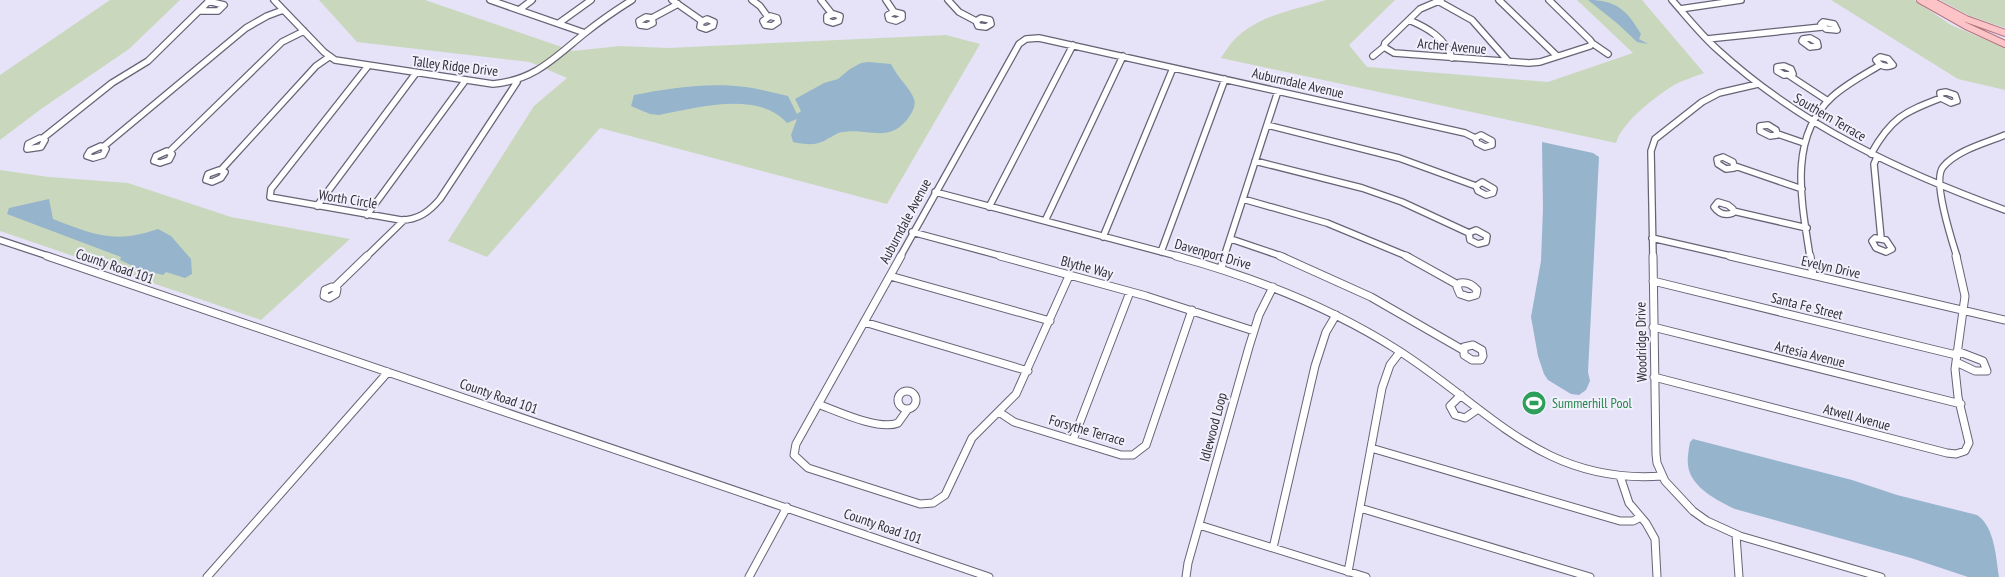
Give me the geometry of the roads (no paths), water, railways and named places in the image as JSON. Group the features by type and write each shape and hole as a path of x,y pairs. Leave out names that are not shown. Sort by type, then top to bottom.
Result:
{"main road":[{"path":"1920,0 1966,26 2005,44"},
{"path":"1930,0 1966,19 2005,33"}],"street":[{"name":"Talley Ridge Drive","path":"274,0 329,56 345,62 368,66 493,84 517,82 542,69 585,33 632,0"},
{"path":"490,0 585,33"},
{"path":"519,10 532,0"},
{"path":"559,23 591,0"},
{"path":"672,0 702,21"},
{"path":"752,0 760,6 768,17"},
{"path":"821,0 832,14"},
{"path":"886,0 894,12"},
{"path":"948,0 959,12 976,21"},
{"path":"1500,0 1557,56"},
{"path":"1549,0 1592,42 1608,54"},
{"name":"Southern Terrace","path":"1672,0 1707,39 1758,84 1812,121 1877,157 1940,186 2005,210"},
{"path":"1680,9 1741,0"},
{"path":"43,138 112,84 148,61 209,1 221,2 224,5 218,11 199,11"},
{"path":"1440,1 1467,16 1509,62"},
{"name":"Archer Avenue","path":"1440,1 1420,9 1385,43 1384,47 1394,53 1536,63 1590,46 1592,42"},
{"path":"652,18 678,4"},
{"path":"103,147 246,28 267,16 283,10"},
{"path":"1409,20 1433,32 1450,50 1452,58"},
{"path":"1707,39 1822,28"},
{"path":"1798,30 1805,38"},
{"path":"169,152 282,42 304,31"},
{"name":"Auburndale Avenue","path":"1069,276 1028,371 1016,394 972,438 945,496 938,501 926,504 808,468 798,461 794,455 796,444 890,276 912,232 1019,44 1026,39 1035,37 1123,56 1465,133 1475,138"},
{"path":"989,206 1073,45"},
{"path":"1373,56 1384,47"},
{"path":"221,170 316,66 329,56"},
{"path":"1045,221 1123,56"},
{"path":"1813,275 1802,189 1801,157 1804,143 1812,121 1828,101 1880,64"},
{"name":"Worth Circle","path":"368,66 271,189 270,194 275,199 367,215 404,220 417,219 424,215 440,199 517,82"},
{"path":"1103,237 1173,68"},
{"path":"317,206 416,73"},
{"path":"1790,76 1828,101"},
{"path":"1161,252 1225,79"},
{"path":"367,215 465,80"},
{"name":"Woodridge Drive","path":"1758,84 1714,95 1666,129 1652,145 1656,454 1662,476 1672,490 1693,511 1707,521 1736,535 1881,577"},
{"path":"1221,268 1278,91"},
{"path":"1871,154 1883,131 1896,117 1941,98"},
{"path":"1267,125 1381,152 1432,168 1476,186"},
{"path":"1778,134 1804,143"},
{"name":"Atwell Avenue","path":"1654,377 1956,454 1965,451 1969,443 1955,377 1956,356 1964,311 1964,288 1940,186 1939,174 1945,164 2005,135"},
{"path":"1877,157 1874,164 1881,238"},
{"path":"1256,161 1362,188 1402,202 1469,233"},
{"path":"1735,166 1802,189"},
{"name":"Davenport Drive","path":"935,192 1221,268 1273,286 1336,315 1400,352 1519,439 1537,449 1580,465 1620,476 1662,476"},
{"path":"1244,199 1312,217 1359,234 1401,253 1458,285"},
{"path":"1733,211 1807,228"},
{"path":"334,288 404,220"},
{"name":"Blythe Way","path":"912,232 1130,292 1254,331"},
{"name":"Evelyn Drive","path":"1652,238 2005,320"},
{"path":"1231,239 1287,258 1348,285 1393,308 1463,350"},
{"name":"County Road 101","path":"0,240 989,577"},
{"path":"890,276 1050,321"},
{"name":"Santa Fe Street","path":"1653,281 1956,356"},
{"name":"Idlewood Loop","path":"1186,577 1254,331 1273,286"},
{"path":"1073,440 1130,292"},
{"name":"Forsythe Terrace","path":"999,412 1014,422 1121,454 1133,455 1146,445 1192,310"},
{"path":"1273,548 1316,359 1326,332 1336,315"},
{"path":"864,322 1028,371"},
{"name":"Artesia Avenue","path":"1653,327 1961,404"},
{"path":"1348,572 1385,374 1400,352"},
{"path":"206,577 388,372"},
{"path":"1461,396 1450,406 1452,413 1465,418 1478,409"},
{"path":"818,404 885,425 898,423 908,409"},
{"path":"1371,448 1620,521 1633,521 1641,517"},
{"path":"1620,476 1625,495 1654,538 1657,577"},
{"path":"749,577 787,507"},
{"path":"1360,508 1590,577"},
{"path":"1199,525 1366,577"},
{"path":"1736,535 1739,577"}],"water":[{"path":"1588,0 1606,2 1620,8 1631,19 1641,34 1639,39 1648,44 1637,42"},
{"path":"861,63 891,64 910,91 915,102 913,111 902,125 887,133 841,132 820,142 803,144 793,142 791,135 797,119 787,123 775,113 760,107 744,104 726,104 659,115 650,114 631,106 634,95 690,86 718,85 751,88 788,96 797,114 801,111 795,99 824,83 838,79"},
{"path":"1542,142 1593,153 1599,157 1588,372 1590,381 1586,390 1579,395 1571,394 1548,380 1544,374 1538,356 1531,317 1541,261 1543,208"},
{"path":"49,199 53,219 93,233 117,237 143,234 158,229 171,236 191,259 192,274 185,278 166,272 163,275 139,269 120,260 121,257 7,214 9,208"},
{"path":"1693,439 1977,515 1988,527 1994,543 1999,577 1968,577 1911,558 1735,509 1706,492 1694,480 1688,463 1690,442"}],"place":[{"name":"Summerhill Pool","path":"1534,403"}]}
